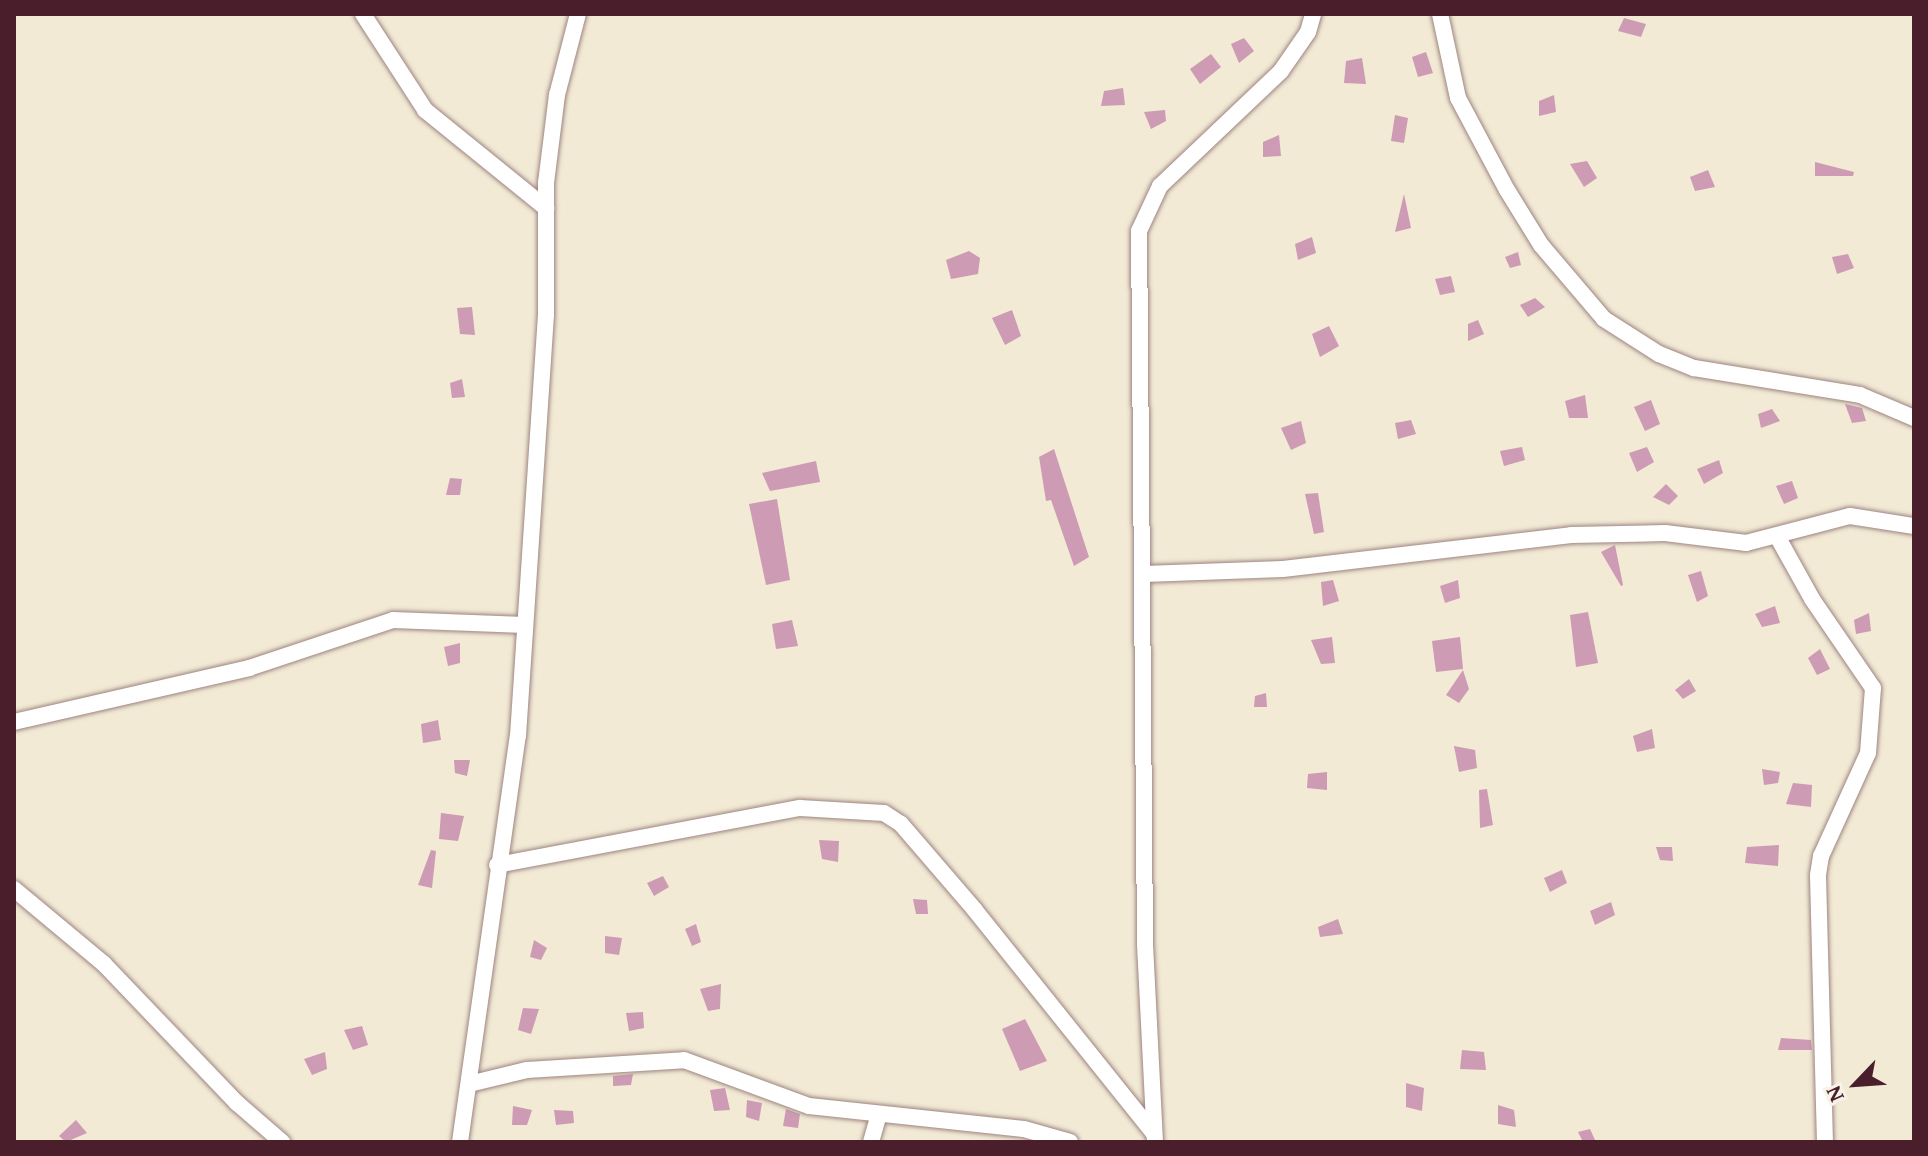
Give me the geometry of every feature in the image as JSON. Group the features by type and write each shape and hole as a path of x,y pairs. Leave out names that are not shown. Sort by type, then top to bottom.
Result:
{"street":[{"path":"363,14 425,110 546,208"},
{"path":"460,1142 482,1014 497,865 518,736 546,315 546,208 557,95 578,14"},
{"path":"1155,1138 1145,943 1144,574 1137,270 1144,211 1175,169 1281,71 1308,32 1313,14"},
{"path":"1440,14 1458,98 1493,164 1541,245 1604,319 1659,354 1694,368 1860,395 1914,418"},
{"path":"1144,574 1283,569 1571,535 1665,533 1729,544 1777,536 1850,516 1914,526"},
{"path":"1777,536 1812,599 1873,688 1868,753 1821,856 1818,876 1825,1142"},
{"path":"14,722 249,668 393,620 525,625"},
{"path":"497,865 800,808 884,813 946,875 1155,1138"},
{"path":"14,889 104,964 237,1103 282,1142"},
{"path":"469,1084 527,1070 684,1060 809,1106 878,1117 1024,1129 1070,1142"},
{"path":"871,1142 878,1117"}],"building":[{"path":"1624,18 1646,24 1641,37 1618,31"},
{"path":"1244,38 1254,51 1239,63 1231,44"},
{"path":"1426,52 1433,73 1418,77 1412,57"},
{"path":"1211,54 1221,67 1200,84 1190,69"},
{"path":"1362,58 1366,84 1344,83 1346,61"},
{"path":"1123,88 1125,105 1101,106 1104,91"},
{"path":"1554,95 1556,112 1539,116 1539,101"},
{"path":"1165,110 1166,121 1151,129 1144,112"},
{"path":"1395,115 1408,118 1404,143 1391,141"},
{"path":"1279,135 1281,156 1263,157 1263,142"},
{"path":"1587,161 1597,178 1584,187 1570,164"},
{"path":"1815,162 1854,172 1853,176 1815,176"},
{"path":"1708,170 1715,187 1695,191 1690,177"},
{"path":"1404,194 1411,228 1395,232"},
{"path":"1312,237 1316,253 1298,260 1295,244"},
{"path":"969,251 980,258 978,274 951,279 946,260"},
{"path":"1518,252 1521,265 1510,268 1505,257"},
{"path":"1848,254 1854,268 1837,274 1832,257"},
{"path":"1451,276 1455,292 1440,295 1435,279"},
{"path":"1535,298 1545,307 1528,317 1520,305"},
{"path":"472,307 475,335 460,334 457,308"},
{"path":"1012,310 1021,336 1005,345 992,318"},
{"path":"1478,320 1484,334 1468,341 1468,324"},
{"path":"1329,326 1339,346 1320,357 1312,334"},
{"path":"462,379 465,397 452,398 450,383"},
{"path":"1585,395 1588,418 1569,418 1565,401"},
{"path":"1651,400 1660,424 1645,431 1634,407"},
{"path":"1845,404 1862,408 1866,421 1852,423"},
{"path":"1772,409 1780,421 1761,428 1758,414"},
{"path":"1411,420 1416,434 1398,439 1395,423"},
{"path":"1301,421 1306,443 1291,450 1281,428"},
{"path":"1522,447 1525,460 1504,466 1500,451"},
{"path":"1647,447 1654,462 1637,472 1629,453"},
{"path":"1054,449 1089,557 1074,566 1051,500 1046,501 1039,457"},
{"path":"1719,460 1723,473 1704,484 1697,469"},
{"path":"816,461 820,482 770,491 762,473"},
{"path":"450,478 462,479 460,495 446,495"},
{"path":"1792,481 1798,498 1784,504 1776,486"},
{"path":"1666,484 1678,496 1669,505 1653,497"},
{"path":"1318,493 1324,532 1314,534 1305,494"},
{"path":"777,499 790,580 766,585 749,504"},
{"path":"1615,545 1623,585 1621,586 1601,552"},
{"path":"1701,571 1708,596 1697,602 1688,575"},
{"path":"1333,580 1339,601 1323,606 1321,582"},
{"path":"1458,580 1460,598 1445,603 1440,586"},
{"path":"1775,606 1780,623 1762,627 1755,614"},
{"path":"1588,612 1598,663 1576,667 1570,615"},
{"path":"1869,613 1871,631 1856,634 1854,620"},
{"path":"792,620 798,646 776,649 772,624"},
{"path":"1332,637 1335,663 1321,664 1311,640"},
{"path":"1460,637 1463,669 1436,672 1432,641"},
{"path":"460,643 460,663 448,666 444,647"},
{"path":"1820,649 1830,669 1817,675 1808,658"},
{"path":"1463,670 1469,689 1459,703 1446,695"},
{"path":"1689,679 1696,691 1683,699 1675,690"},
{"path":"1266,693 1267,707 1254,707 1255,696"},
{"path":"438,720 441,740 423,743 421,724"},
{"path":"1652,729 1655,748 1637,752 1633,736"},
{"path":"1454,746 1475,750 1477,768 1459,772"},
{"path":"454,760 470,760 467,776 455,773"},
{"path":"1762,769 1780,772 1778,783 1764,785"},
{"path":"1327,772 1327,790 1307,788 1308,774"},
{"path":"1793,783 1812,785 1811,807 1786,804"},
{"path":"1487,789 1493,825 1480,828 1479,790"},
{"path":"441,813 464,816 458,841 439,839"},
{"path":"819,840 839,841 838,862 822,859"},
{"path":"1779,845 1778,866 1745,863 1747,847"},
{"path":"1656,847 1672,847 1673,861 1660,860"},
{"path":"431,850 436,851 432,888 418,885"},
{"path":"1562,870 1567,883 1550,892 1544,878"},
{"path":"663,876 669,887 654,896 647,883"},
{"path":"913,899 927,900 928,914 916,914"},
{"path":"1611,902 1615,915 1595,925 1590,911"},
{"path":"1338,919 1343,934 1320,937 1318,927"},
{"path":"696,924 701,942 692,946 685,929"},
{"path":"605,936 622,938 619,955 605,953"},
{"path":"534,940 547,948 541,960 530,957"},
{"path":"721,984 720,1009 708,1011 700,989"},
{"path":"523,1008 539,1009 531,1034 518,1030"},
{"path":"643,1012 644,1028 629,1031 626,1013"},
{"path":"1025,1019 1047,1061 1020,1071 1002,1029"},
{"path":"362,1026 368,1045 353,1050 344,1030"},
{"path":"1781,1038 1811,1040 1812,1050 1778,1050"},
{"path":"1462,1050 1484,1052 1486,1070 1460,1069"},
{"path":"325,1052 327,1069 312,1075 304,1059"},
{"path":"633,1074 631,1085 613,1086 613,1076"},
{"path":"1406,1083 1424,1088 1422,1111 1406,1107"},
{"path":"725,1088 730,1110 714,1111 710,1090"},
{"path":"747,1100 762,1103 759,1121 746,1117"},
{"path":"1498,1105 1514,1110 1516,1127 1498,1124"},
{"path":"513,1106 532,1110 527,1125 512,1125"},
{"path":"786,1109 800,1114 798,1128 783,1126"},
{"path":"554,1110 573,1111 574,1123 556,1125"},
{"path":"76,1120 87,1133 66,1142 59,1136"},
{"path":"1590,1129 1596,1142 1583,1142 1578,1132"}]}
